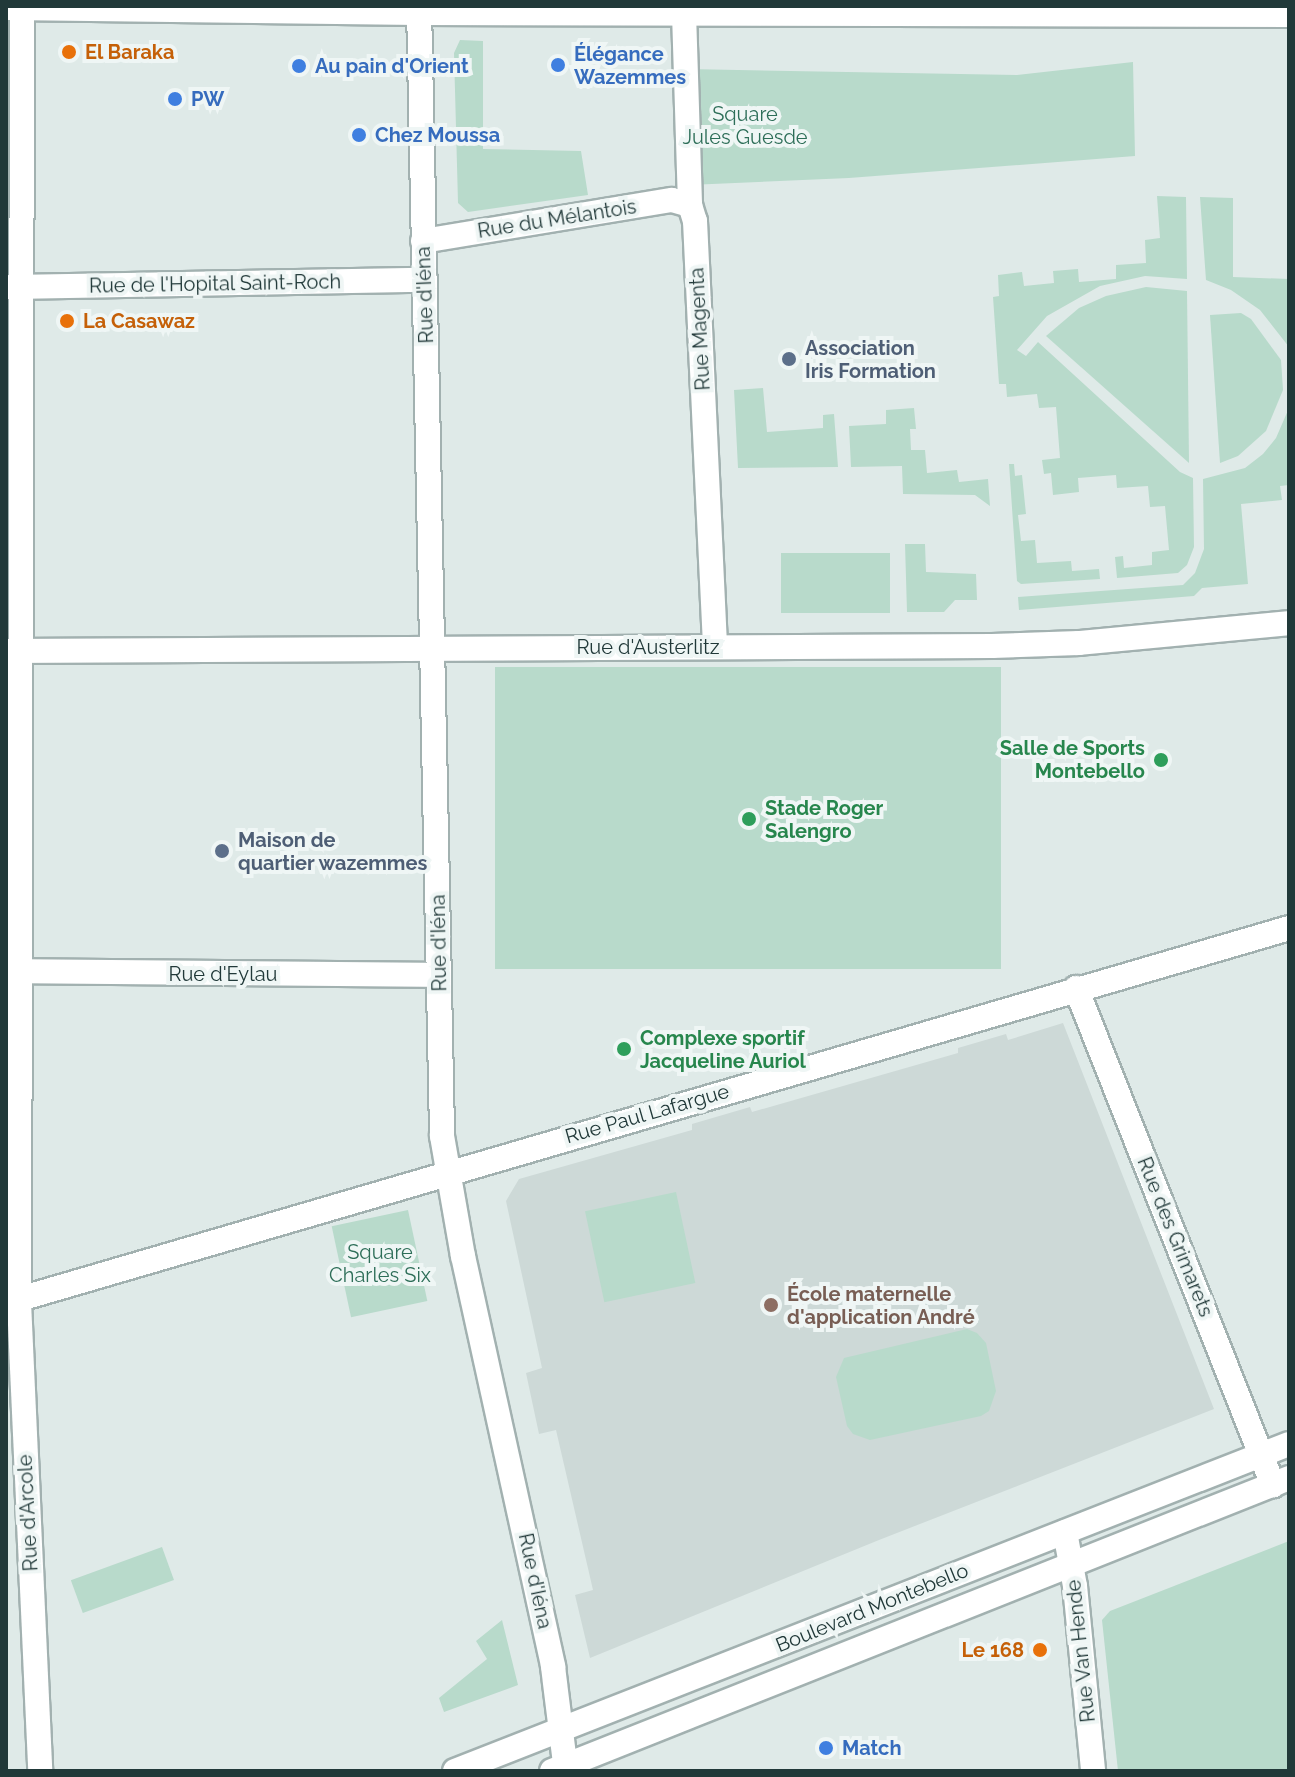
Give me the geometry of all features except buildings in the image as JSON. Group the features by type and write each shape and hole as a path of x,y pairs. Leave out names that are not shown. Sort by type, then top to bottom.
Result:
{"street":[{"path":"17,7 1289,15"},
{"name":"Rue d'Arcole","path":"17,7 12,1302 40,1771"},
{"name":"Rue d'Iéna","path":"418,9 442,1136 447,1173 534,1577 561,1727 562,1769"},
{"name":"Rue Magenta","path":"684,13 690,205 695,221 715,647"},
{"name":"Rue du Mélantois","path":"423,241 672,200 690,205"},
{"name":"Rue de l'Hopital Saint-Roch","path":"14,287 425,280"},
{"name":"Rue d'Austerlitz","path":"13,651 992,646 1079,643 1289,623"},
{"name":"Rue Paul Lafargue","path":"12,1302 1289,928"},
{"name":"Rue d'Eylau","path":"13,971 439,975"},
{"name":"Rue des Grimarets","path":"1076,988 1261,1455 1281,1482"},
{"name":"Boulevard Montebello","path":"455,1771 1289,1444"},
{"name":"Boulevard Montebello","path":"562,1769 1281,1482"},
{"name":"Rue Van Hende","path":"1065,1532 1072,1566 1093,1771"}],"shaded area":[{"name":"École maternelle d'application André","path":"1063,1023 1214,1409 879,1540 590,1658 575,1595 593,1590 556,1430 539,1434 526,1373 542,1368 506,1201 519,1179 692,1130 692,1124 750,1107 752,1112 958,1053 958,1048 1006,1034 1008,1040"}],"green space":[{"path":"460,40 483,41 483,149 581,151 588,195 468,212 458,203 454,53"},
{"name":"Square Jules Guesde","path":"1133,62 1135,156 849,178 689,185 686,69 1017,75"},
{"path":"1157,196 1186,197 1187,279 1145,276 1100,286 1047,316 1017,350 1026,356 1038,342 1180,472 1193,478 1194,547 1187,565 1178,573 1117,578 1115,557 1123,556 1124,568 1152,565 1152,552 1169,550 1165,506 1150,507 1148,486 1117,488 1116,475 1078,478 1079,492 1053,495 1051,473 1044,474 1042,460 1060,458 1056,407 1039,408 1037,394 1007,397 1006,384 999,384 993,297 999,296 998,275 1022,272 1024,286 1054,283 1053,271 1078,269 1079,282 1116,279 1116,265 1146,263 1145,240 1160,238"},
{"path":"1200,197 1233,198 1233,277 1289,279 1289,347 1260,310 1231,290 1206,280"},
{"path":"1146,287 1187,291 1189,463 1046,336 1079,308 1106,296"},
{"path":"1241,313 1251,319 1281,360 1283,390 1266,431 1238,456 1220,463 1210,315"},
{"path":"763,388 767,432 823,428 823,415 834,414 838,467 738,468 734,390"},
{"path":"914,408 916,429 910,429 911,450 925,450 927,473 957,470 959,482 988,479 990,506 975,495 903,494 902,466 851,467 849,426 886,424 886,410"},
{"path":"1289,408 1289,485 1280,486 1282,500 1241,504 1248,584 1202,588 1194,596 1019,610 1018,597 1183,585 1195,573 1204,549 1203,479 1245,468 1263,454 1276,438"},
{"path":"1009,464 1014,464 1015,476 1022,475 1026,514 1018,515 1021,541 1035,540 1037,563 1071,561 1072,571 1099,569 1100,579 1021,584 1017,581"},
{"path":"905,544 925,544 926,572 976,574 977,600 955,600 944,612 907,612"},
{"path":"781,553 890,553 890,613 781,613"},
{"name":"Stade Roger Salengro","path":"495,667 1001,667 1001,969 495,969"},
{"path":"676,1192 695,1283 604,1302 585,1211"},
{"name":"Square Charles Six","path":"408,1210 427,1301 351,1317 332,1226"},
{"path":"967,1329 977,1333 986,1343 996,1391 989,1411 981,1416 870,1440 853,1434 847,1426 836,1377 844,1358"},
{"path":"1289,1541 1289,1771 1118,1771 1102,1620 1110,1611"},
{"path":"162,1547 174,1580 83,1613 71,1580"},
{"path":"502,1620 518,1685 444,1712 439,1698 487,1659 476,1641"}],"place":[{"name":"El Baraka","path":"69,52"},
{"name":"Élégance Wazemmes","path":"558,65"},
{"name":"Au pain d'Orient","path":"299,66"},
{"name":"PW","path":"175,99"},
{"name":"Chez Moussa","path":"359,135"},
{"name":"La Casawaz","path":"67,321"},
{"name":"Association Iris Formation","path":"789,359"},
{"name":"Salle de Sports Montebello","path":"1161,760"},
{"name":"Stade Roger Salengro","path":"749,819"},
{"name":"Maison de quartier wazemmes","path":"222,851"},
{"name":"Complexe sportif Jacqueline Auriol","path":"624,1049"},
{"name":"École maternelle d'application André","path":"771,1305"},
{"name":"Le 168","path":"1040,1650"},
{"name":"Match","path":"826,1748"}]}
